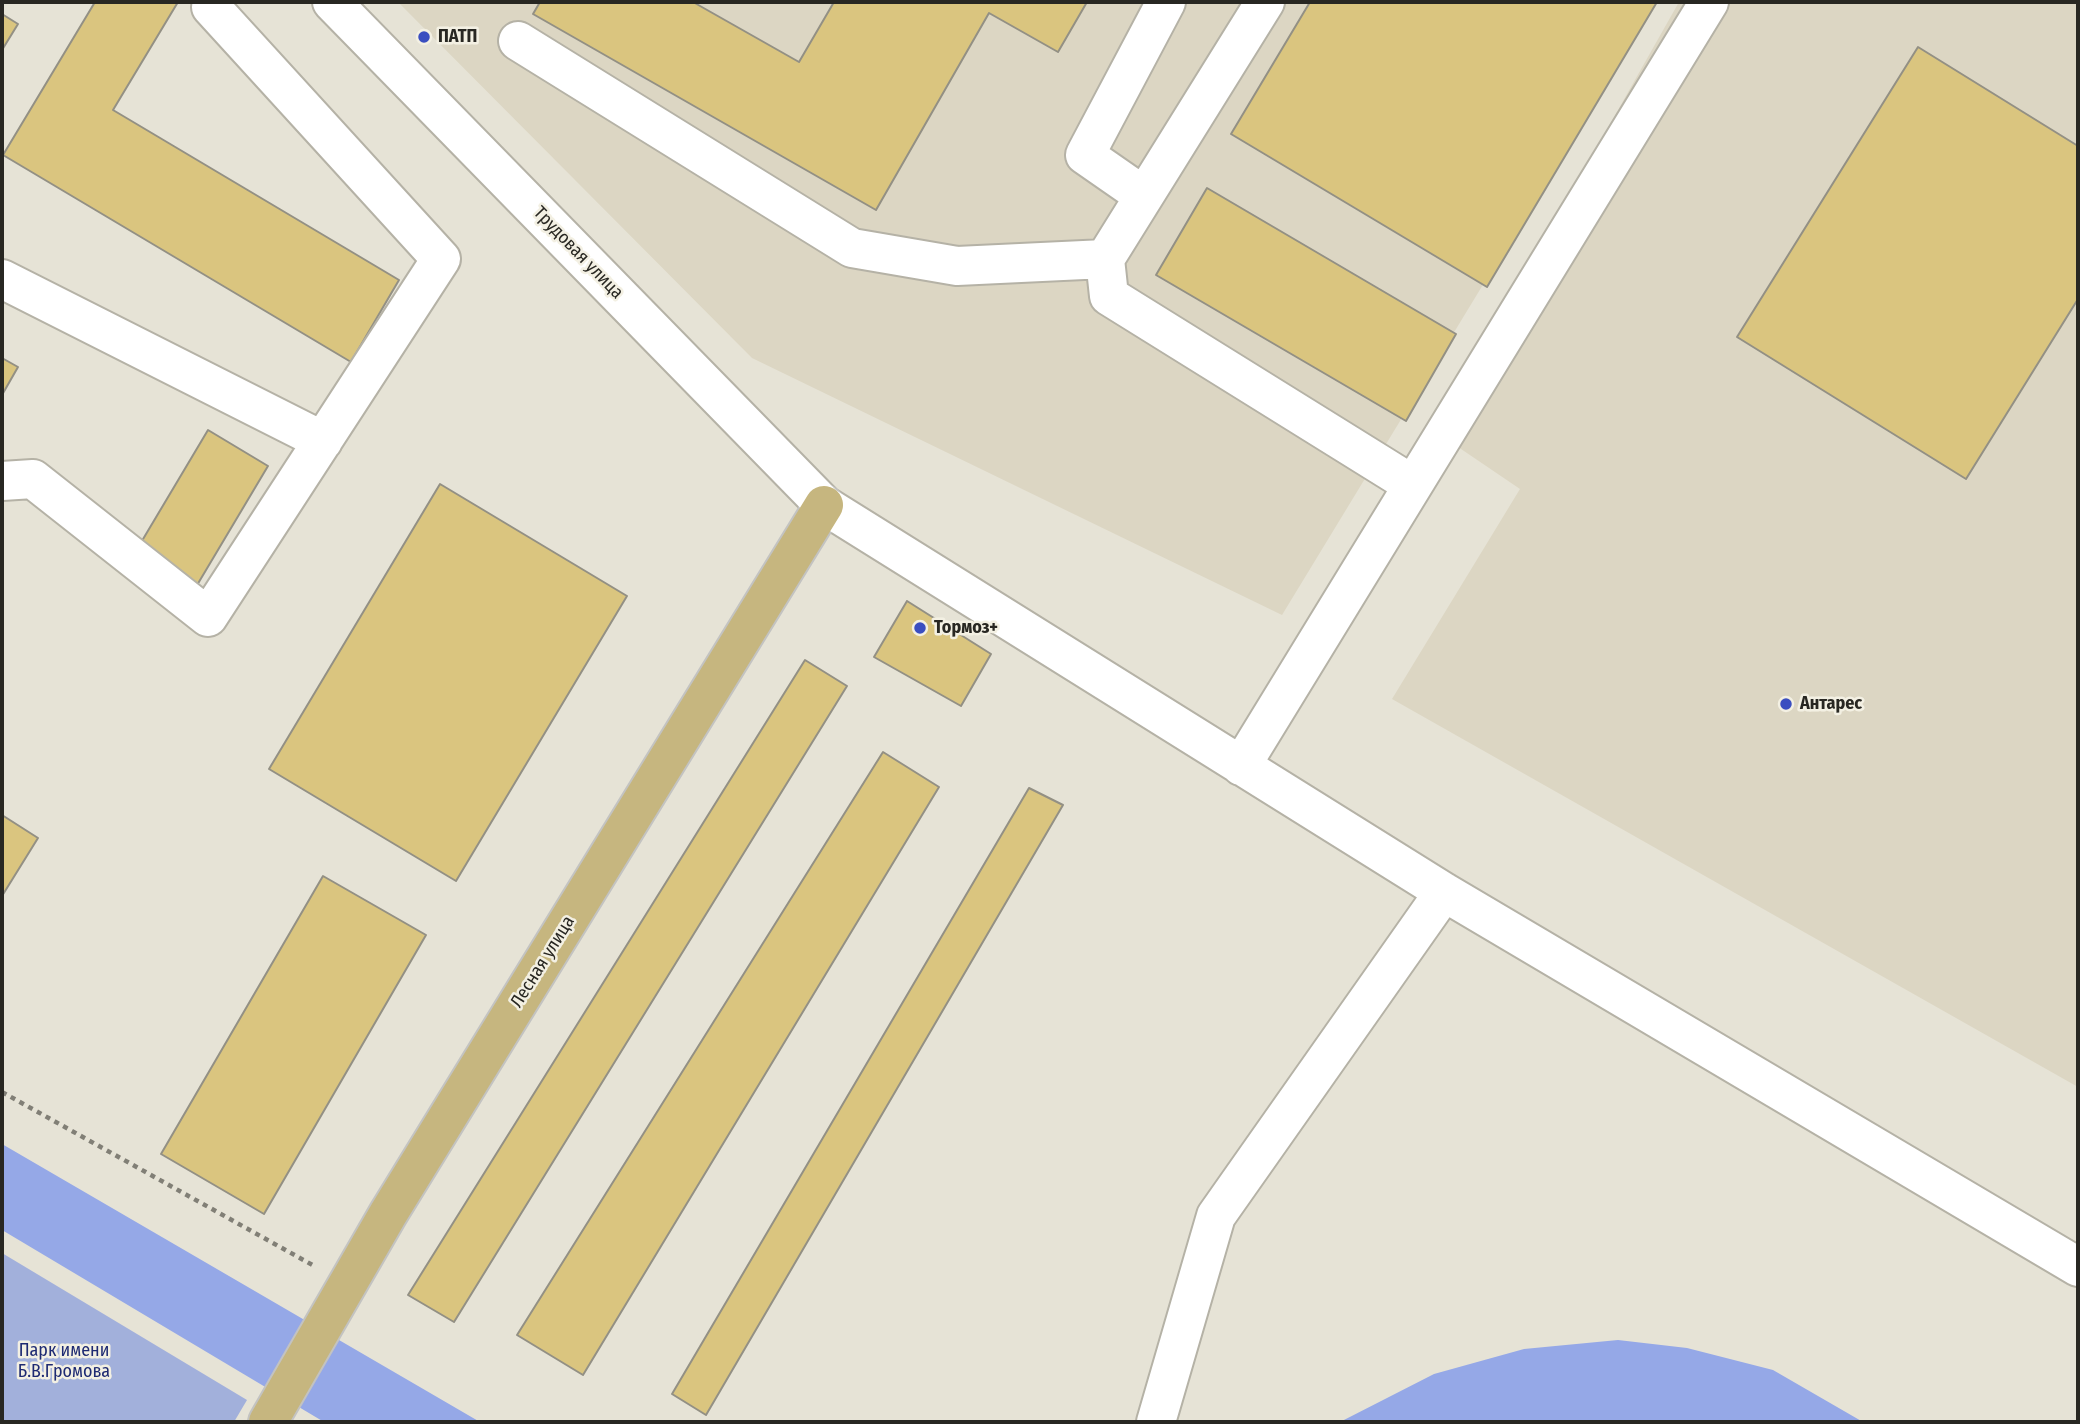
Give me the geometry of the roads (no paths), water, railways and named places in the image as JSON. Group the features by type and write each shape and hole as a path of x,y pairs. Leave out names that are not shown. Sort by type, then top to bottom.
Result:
{"main road":[{"name":"Лесная улица","path":"269,1420 395,1202 824,505"}],"street":[{"path":"2,481 33,479 208,617 441,259 211,7 215,2"},
{"name":"Трудовая улица","path":"332,2 824,505 1444,892 2078,1266"},
{"path":"1144,196 1085,155 1166,2"},
{"path":"1265,2 1105,259 1109,296 1413,485"},
{"path":"1241,766 1709,2"},
{"path":"518,41 852,248 957,265 1105,259"},
{"path":"2,279 323,440"},
{"path":"1156,1422 1216,1216 1444,892"}],"place":[{"name":"ПАТП","path":"424,37"},
{"name":"Тормоз+","path":"920,628"},
{"name":"Антарес","path":"1786,704"}],"park label":[{"name":"Парк имени Б.В.Громова","path":"64,1361"}]}
